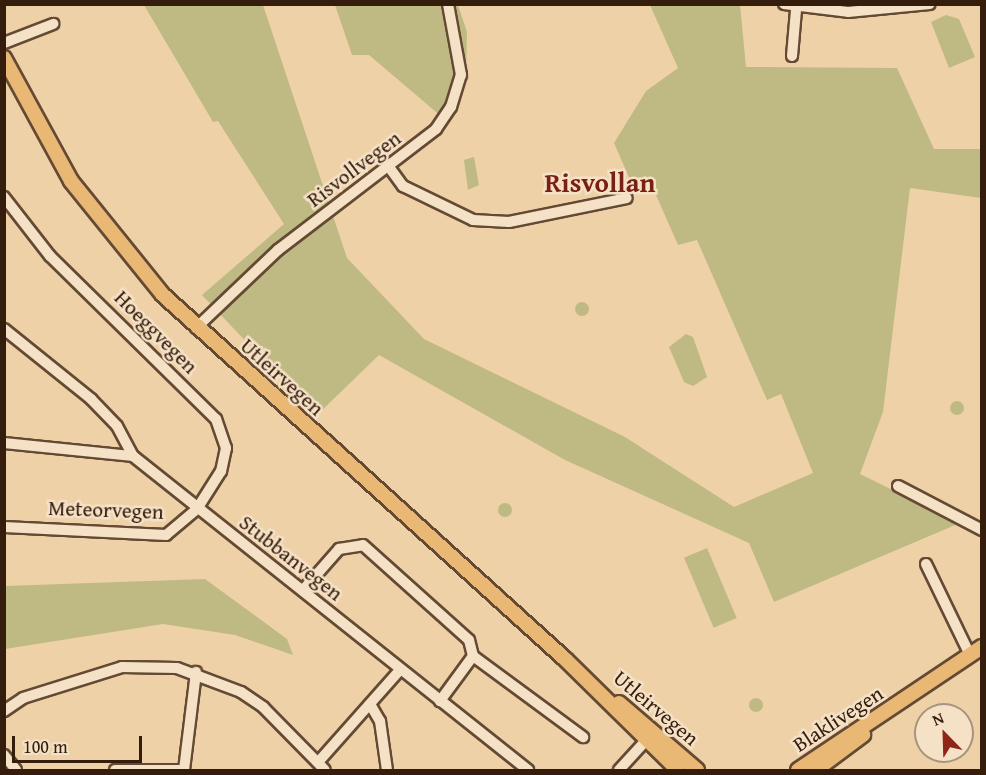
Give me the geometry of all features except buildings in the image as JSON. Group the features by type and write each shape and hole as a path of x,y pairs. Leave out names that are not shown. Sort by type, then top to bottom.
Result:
{"main road":[{"name":"Utleirvegen","path":"4,58 37,125 89,206 196,327 650,737 697,771"},
{"name":"Blaklivegen","path":"798,771 976,651"},
{"name":"Blaklivegen","path":"816,771 901,703"},
{"name":"Utleirvegen","path":"650,737 678,771"}],"street":[{"name":"Risvollvegen","path":"196,327 278,250 436,129 451,106 461,54 448,4"},
{"path":"784,4 796,10 871,12 930,4"},
{"path":"792,56 796,10"},
{"path":"4,43 53,24"},
{"path":"389,167 403,186 473,220 509,222 627,198"},
{"name":"Hoeggvegen","path":"4,197 62,268 216,419 224,439 224,463 197,509"},
{"path":"4,329 91,399 117,426 133,456"},
{"path":"4,443 133,456"},
{"name":"Stubbanvegen","path":"133,456 528,771"},
{"path":"898,486 981,530"},
{"name":"Meteorvegen","path":"4,527 156,536 175,531 197,509"},
{"path":"303,590 339,549 363,545 469,640 473,656 583,737"},
{"path":"926,564 976,651"},
{"path":"440,700 473,656"},
{"path":"4,711 23,698 122,667 159,665 196,672 263,707 323,765 370,704 400,670"},
{"path":"184,771 196,672"},
{"path":"370,704 380,721 387,771"},
{"path":"619,771 650,737"},
{"path":"4,755 16,771"},
{"path":"115,771 179,771"}],"shaded area":[{"path":"144,5 263,5 347,258 424,339 625,437 734,507 813,473 781,394 767,400 697,240 678,245 652,186 636,193 614,143 646,91 678,68 650,5 740,5 746,67 897,68 934,149 981,149 981,198 910,188 883,412 860,474 960,523 774,602 749,543 565,460 379,355 316,416 202,295 284,224 218,121 213,122"},
{"path":"335,5 458,5 467,32 466,74 442,117 369,55 352,55"},
{"path":"946,15 959,19 975,57 949,68 931,22"},
{"path":"474,157 479,185 468,190 464,160"},
{"path":"582,302 587,304 589,309 587,314 582,316 577,314 575,309 577,304"},
{"path":"686,334 693,337 707,377 693,386 684,382 669,347"},
{"path":"954,401 960,401 964,408 960,415 954,415 950,411 950,405"},
{"path":"502,503 508,503 512,510 508,517 502,517 498,513 498,507"},
{"path":"707,548 737,618 714,628 684,558"},
{"path":"205,579 287,639 293,655 235,635 163,624 5,649 5,586"},
{"path":"756,698 761,700 763,705 761,710 756,712 751,710 749,705 751,700"}],"district":[{"name":"Risvollan","path":"600,183"}]}
